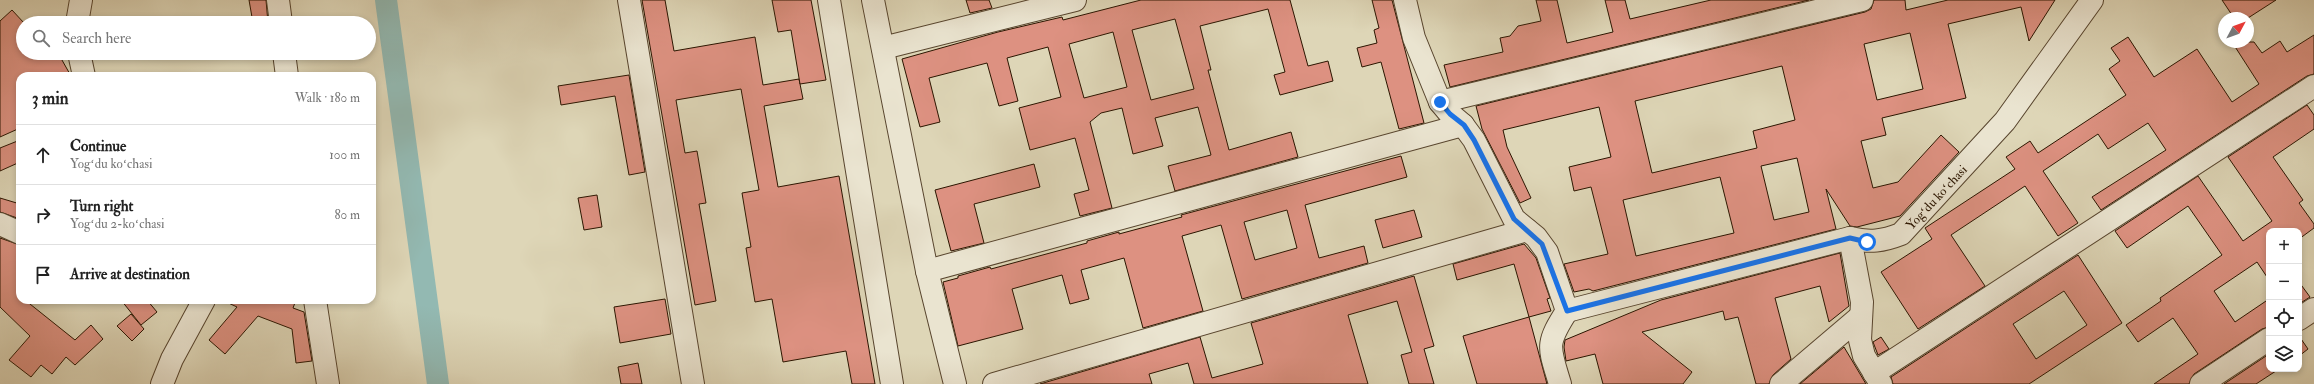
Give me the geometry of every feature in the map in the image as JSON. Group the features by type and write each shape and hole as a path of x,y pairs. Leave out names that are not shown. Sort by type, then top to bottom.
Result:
{"street":[{"path":"78,16 81,0"},
{"path":"278,0 280,16"},
{"path":"630,0 693,384"},
{"path":"829,0 892,384"},
{"path":"873,0 927,271 955,384"},
{"path":"883,48 1075,0"},
{"path":"1405,0 1414,38 1440,102 1450,114 1464,125 1474,140 1506,206 1514,219 1536,237 1547,252 1567,311 1557,327 1550,348 1560,384"},
{"path":"1440,102 1862,0"},
{"name":"Yogʻdu koʻchasi","path":"1567,311 1850,238 1867,242 1883,241 1901,234 2005,121 2092,0"},
{"path":"80,60 83,72"},
{"path":"285,60 286,72"},
{"path":"1850,238 1862,302 1860,340 1864,356 1877,379 2314,86"},
{"path":"927,271 1464,125"},
{"path":"0,224 16,231"},
{"path":"994,384 1527,230"},
{"path":"162,384 172,359 202,304"},
{"path":"317,304 328,384"},
{"path":"2302,317 2314,310"},
{"path":"1781,384 1861,316"},
{"path":"2201,384 2266,341"}],"building":[{"path":"249,0 266,0 267,16 252,16"},
{"path":"642,0 665,0 674,51 755,37 763,85 799,79 803,99 764,106 778,187 839,176 875,384 852,384 846,351 783,362 772,299 755,302 746,248 751,247 742,193 759,190 741,89 676,100 685,153 697,151 706,203 699,204 716,301 695,305"},
{"path":"772,0 811,0 826,80 800,84 791,30 778,32"},
{"path":"966,0 989,0 992,8 970,13"},
{"path":"1141,0 1290,0 1308,66 1328,61 1333,81 1280,95 1274,75 1285,72 1268,9 1200,26 1211,70 1208,70 1229,150 1291,132 1298,157 1175,191 1168,166 1211,155 1198,107 1155,118 1163,146 1133,154 1122,108 1101,113 1090,122 1112,208 1080,216 1074,194 1089,190 1075,138 1030,150 1019,108 1061,97 1048,47 1007,58 1018,101 999,106 987,63 929,78 940,122 920,127 902,59 998,32 1062,17 1063,20","holes":["1175,19 1194,89 1151,100 1132,30","1113,32 1127,87 1084,98 1069,44"]},
{"path":"1372,0 1392,0 1424,123 1399,129 1381,62 1362,67 1357,48 1377,43 1374,30 1379,28"},
{"path":"1536,0 1557,0 1567,43 1613,32 1605,0 1625,0 1630,19 1711,0 1809,0 1450,87 1444,65 1503,52 1500,38 1510,36 1518,26 1541,21"},
{"path":"1874,0 1905,0 1906,10 1948,0 2055,0 2029,41 2021,7 1948,24 1966,98 1882,118 1886,135 1861,141 1873,188 1898,182 1941,135 1959,152 1900,216 1857,227 1850,226 1826,189 1836,229 1593,291 1589,289 1574,292 1564,264 1608,254 1591,187 1574,191 1569,167 1611,157 1599,107 1503,130 1507,147 1531,198 1520,203 1482,129 1476,106 1865,12 1871,9","holes":["1910,33 1923,89 1877,100 1864,44","1782,66 1795,120 1753,131 1757,148 1652,173 1635,101","1797,158 1809,212 1774,220 1761,166","1720,177 1734,233 1636,256 1623,200"]},
{"path":"2222,0 2276,0 2254,14 2254,12 2230,12"},
{"path":"12,10 18,16 16,16 16,60 62,60 69,72 16,72 16,130 0,137 0,21"},
{"path":"2314,35 2314,74 2307,76 2101,210 2092,197 2166,150 2148,123 2108,149 2098,134 2043,171 2078,223 2058,236 2025,186 1951,235 1985,286 1918,329 1881,272 1932,239 1925,228 2015,169 2006,157 2030,141 2038,153 2126,95 2109,69 2120,61 2111,48 2128,37 2154,77 2197,49 2232,102 2259,84 2236,48 2254,48 2254,42 2262,53 2280,41 2287,52"},
{"path":"629,75 645,172 629,175 615,96 561,105 558,86"},
{"path":"2307,105 2314,115 2314,129 2273,157 2303,200 2299,203 2314,224 2314,228 2302,237 2302,228 2266,228 2266,276 2257,262 2214,291 2235,322 2266,301 2266,328 2194,374 2189,384 2154,384 2198,354 2173,318 2138,342 2126,325 2161,301 2160,298 2222,255 2188,206 2127,248 2115,231 2198,176 2243,241 2272,221 2228,157"},
{"path":"16,142 16,164 0,171 0,148"},
{"path":"1401,156 1407,177 1305,205 1319,258 1364,246 1368,263 1242,299 1221,225 1182,236 1203,311 1143,328 1124,258 1081,270 1089,299 1070,304 1062,275 1012,289 1023,329 958,346 943,282 990,267 991,269 1087,243 1087,241 1119,232 1119,234 1182,217 1181,215","holes":["1287,210 1297,248 1255,260 1244,222"]},
{"path":"1034,164 1040,187 974,204 984,243 951,251 935,190"},
{"path":"597,195 602,227 584,230 578,198"},
{"path":"0,198 16,203 16,218 0,212"},
{"path":"1414,210 1422,237 1383,248 1375,220"},
{"path":"0,238 16,244 16,304 30,304 75,340 91,325 103,339 75,365 66,357 52,374 41,365 31,377 9,360 30,336 0,307"},
{"path":"1524,244 1536,258 1550,298 1547,299 1551,311 1529,317 1514,264 1457,280 1453,264"},
{"path":"1840,253 1849,306 1829,322 1820,286 1775,298 1791,359 1773,375 1769,384 1756,384 1738,317 1725,320 1723,311 1642,332 1692,372 1683,384 1603,384 1595,354 1566,361 1564,347 1565,340 1661,300"},
{"path":"2078,255 2122,323 2029,384 1893,384 1891,377","holes":["2064,291 2087,325 2036,359 2013,324"]},
{"path":"1414,276 1434,346 1424,349 1434,384 1409,384 1401,355 1412,352 1397,301 1348,315 1368,384 1194,384 1188,363 1149,374 1152,384 1040,384 1200,337 1212,378 1263,364 1251,323"},
{"path":"2302,286 2310,297 2302,302"},
{"path":"665,299 671,334 620,343 614,307"},
{"path":"124,304 150,304 157,312 141,325"},
{"path":"231,304 294,304 293,308 304,312 312,361 296,363 292,329 258,316 225,354 209,340 237,307"},
{"path":"131,314 144,329 132,341 117,326"},
{"path":"1529,317 1547,384 1477,384 1463,336"},
{"path":"1881,337 1889,349 1878,355 1873,342"},
{"path":"2302,340 2308,349 2302,354"},
{"path":"1844,347 1866,384 1800,384"},
{"path":"2266,356 2266,372 2274,372 2256,384 2224,384"},
{"path":"638,363 642,384 621,384 618,367"}],"waterway":[{"path":"386,0 438,384"}],"route":[{"path":"1440,102 1450,114 1464,125 1474,140 1506,206 1514,219 1536,237 1547,252 1567,311 1850,238 1867,242"}]}
